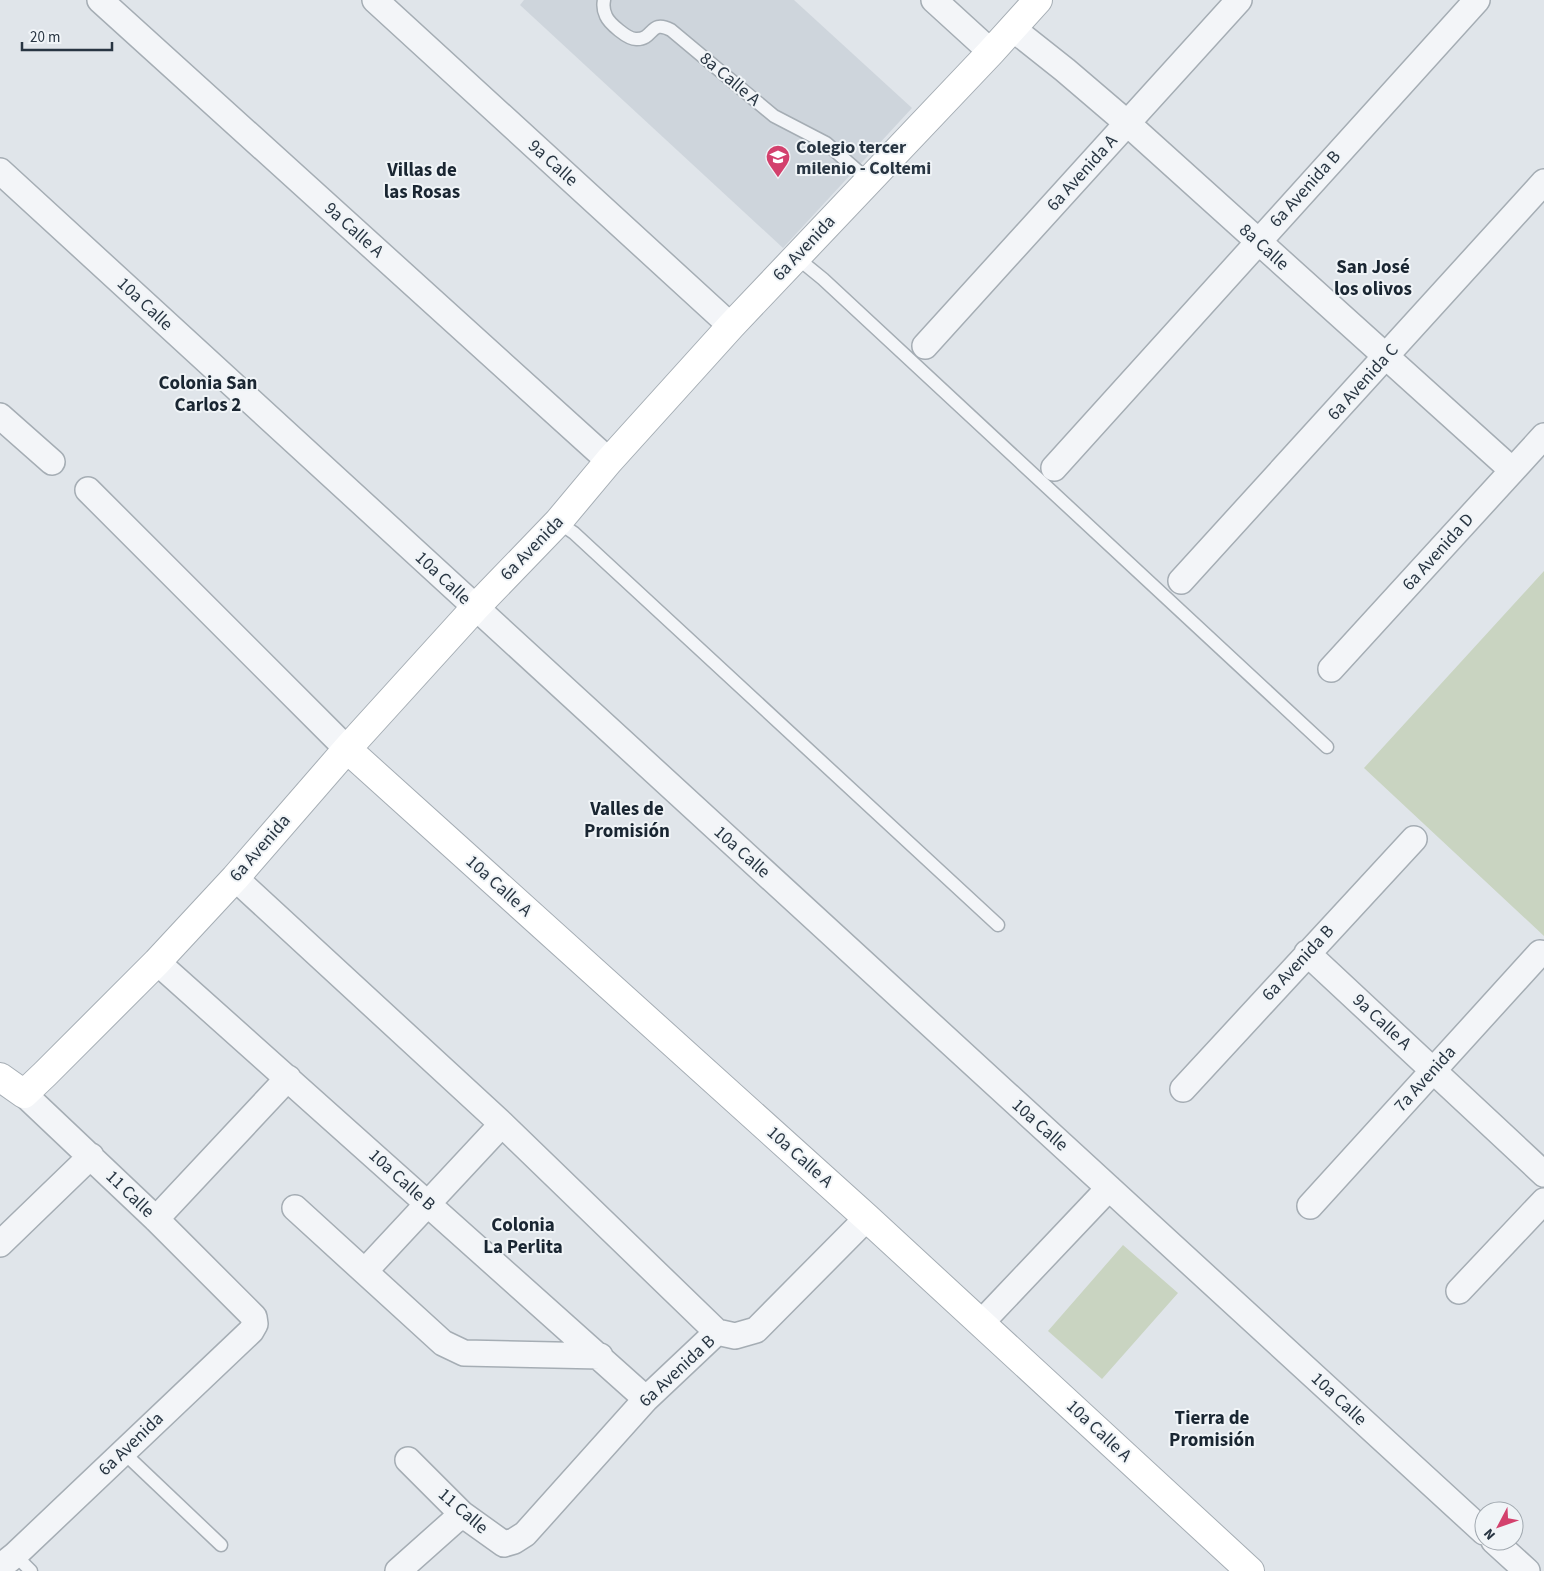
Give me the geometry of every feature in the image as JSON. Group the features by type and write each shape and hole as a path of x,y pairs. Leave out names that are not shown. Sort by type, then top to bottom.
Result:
{"street":[{"name":"9a Calle A","path":"100,0 609,461"},
{"name":"9a Calle","path":"375,0 731,326"},
{"path":"934,0 991,52"},
{"name":"6a Avenida","path":"24,1094 158,962 475,608 558,522 609,461 731,326 1038,0"},
{"name":"6a Avenida A","path":"925,346 1239,0"},
{"name":"6a Avenida B","path":"1054,468 1476,0"},
{"name":"8a Calle","path":"1012,28 1127,123 1512,470"},
{"name":"10a Calle","path":"0,171 1474,1523"},
{"name":"6a Avenida C","path":"1181,581 1544,182"},
{"path":"0,416 52,462"},
{"name":"6a Avenida D","path":"1331,669 1544,436"},
{"path":"88,490 347,749"},
{"name":"10a Calle A","path":"347,749 868,1218 1250,1571"},
{"name":"6a Avenida B","path":"1183,1089 1414,838"},
{"path":"235,878 502,1124 717,1332"},
{"name":"9a Calle A","path":"1308,952 1544,1174"},
{"name":"7a Avenida","path":"1310,1206 1540,953"},
{"name":"10a Calle B","path":"158,962 646,1399"},
{"name":"11 Calle","path":"0,1077 24,1094 91,1156 254,1317"},
{"path":"156,1219 288,1078"},
{"path":"365,1271 502,1124"},
{"path":"0,1244 91,1156"},
{"path":"982,1323 1109,1188"},
{"path":"1459,1291 1544,1201"},
{"path":"295,1208 443,1343 464,1352 600,1356"},
{"name":"6a Avenida B","path":"525,1534 646,1399 717,1332 735,1336 756,1330 868,1218"},
{"name":"6a Avenida","path":"15,1564 123,1452 251,1331 255,1324 254,1317"},
{"name":"11 Calle","path":"408,1460 462,1514 504,1544 514,1542 525,1534"},
{"path":"398,1571 462,1514"},
{"path":"1505,1551 1527,1571"}],"lane":[{"name":"8a Calle A","path":"604,0 603,6 606,17 627,37 637,39 646,36 656,27 663,26 671,30 774,116 826,143 868,180"},
{"path":"796,257 823,278 1327,747"},
{"path":"558,522 574,533 998,925"},
{"path":"123,1452 221,1545"}],"shaded area":[{"name":"Colegio tercer milenio - Coltemi","path":"524,0 794,0 912,108 783,248 520,5"}],"green space":[{"path":"1544,571 1544,936 1364,768"},
{"path":"1123,1245 1178,1293 1102,1379 1048,1331"}],"place":[{"name":"Colegio tercer milenio - Coltemi","path":"778,178"}],"district":[{"name":"Villas de las Rosas","path":"422,181"},
{"name":"San José los olivos","path":"1373,278"},
{"name":"Colonia San Carlos 2","path":"208,394"},
{"name":"Valles de Promisión","path":"627,820"},
{"name":"Colonia La Perlita","path":"523,1236"},
{"name":"Tierra de Promisión","path":"1212,1429"}]}
